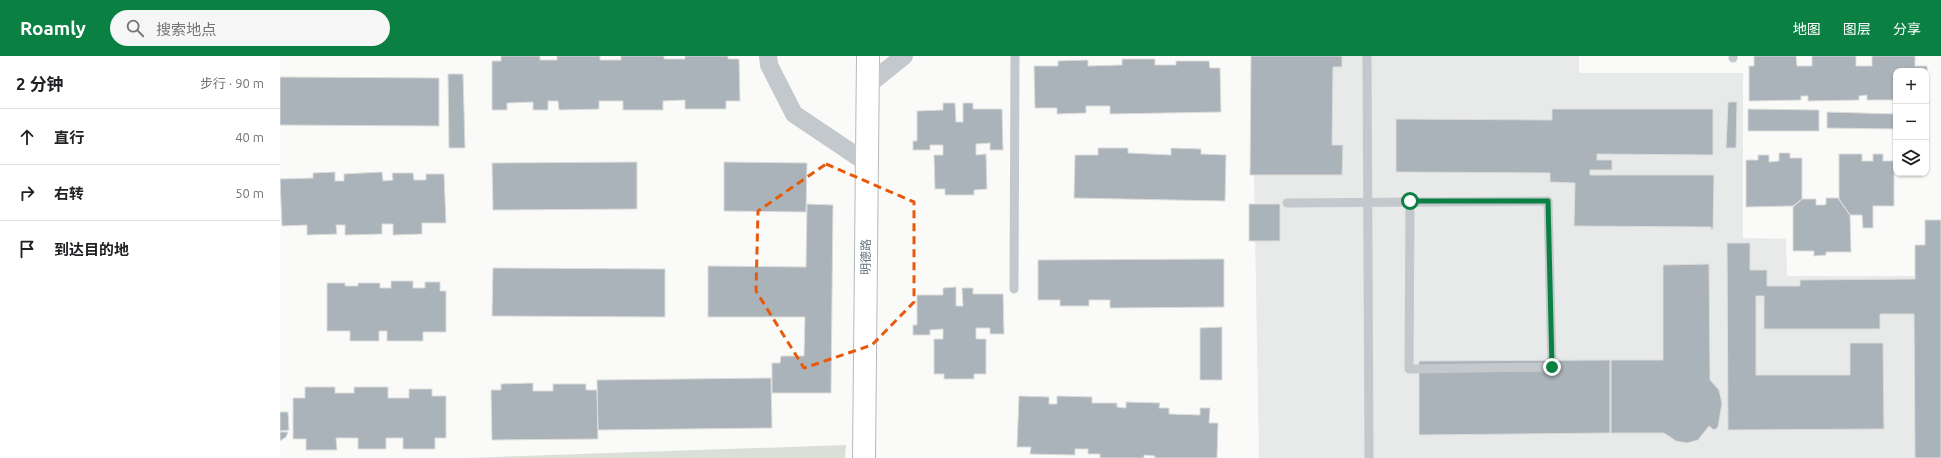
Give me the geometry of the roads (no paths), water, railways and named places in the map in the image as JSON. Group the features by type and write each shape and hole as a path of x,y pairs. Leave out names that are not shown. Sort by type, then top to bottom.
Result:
{"street":[{"path":"768,56 769,65 794,114 867,163"},
{"name":"明德路","path":"864,458 868,56"},
{"path":"868,84 904,56"}],"lane":[{"path":"1014,289 1015,56"},
{"path":"1366,56 1369,458"},
{"path":"1287,202 1367,201 1410,201 1548,201 1552,367 1409,368 1410,201"}]}
